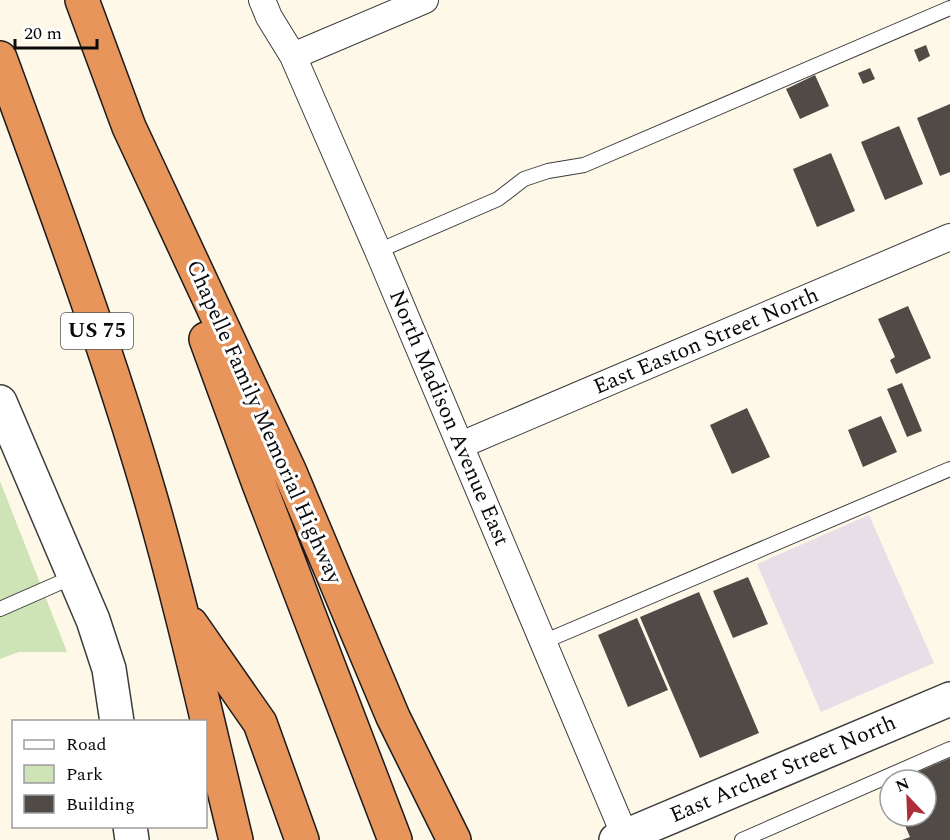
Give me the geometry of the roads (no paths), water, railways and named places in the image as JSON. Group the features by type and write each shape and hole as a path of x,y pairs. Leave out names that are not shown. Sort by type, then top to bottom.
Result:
{"highway":[{"name":"Chapelle Family Memorial Highway","path":"82,0 129,127 289,470 393,717 454,840"},
{"name":"US 75","path":"0,58 121,399 150,498 207,720"},
{"path":"129,127 259,484 395,840"},
{"path":"179,608 260,723 302,840"},
{"name":"US 75","path":"207,722 236,840"}],"street":[{"name":"North Madison Avenue East","path":"262,0 269,17 293,56 378,251 543,642 622,839"},
{"path":"293,56 425,0"},
{"name":"East Easton Street North","path":"461,445 950,237"},
{"path":"0,402 93,620 109,669 117,720"},
{"name":"East Archer Street North","path":"622,839 950,699"}],"lane":[{"path":"378,251 498,199 524,179 548,171 584,165 950,8"},
{"path":"543,642 950,470"},
{"path":"0,609 75,576"},
{"path":"742,840 950,749"}]}
